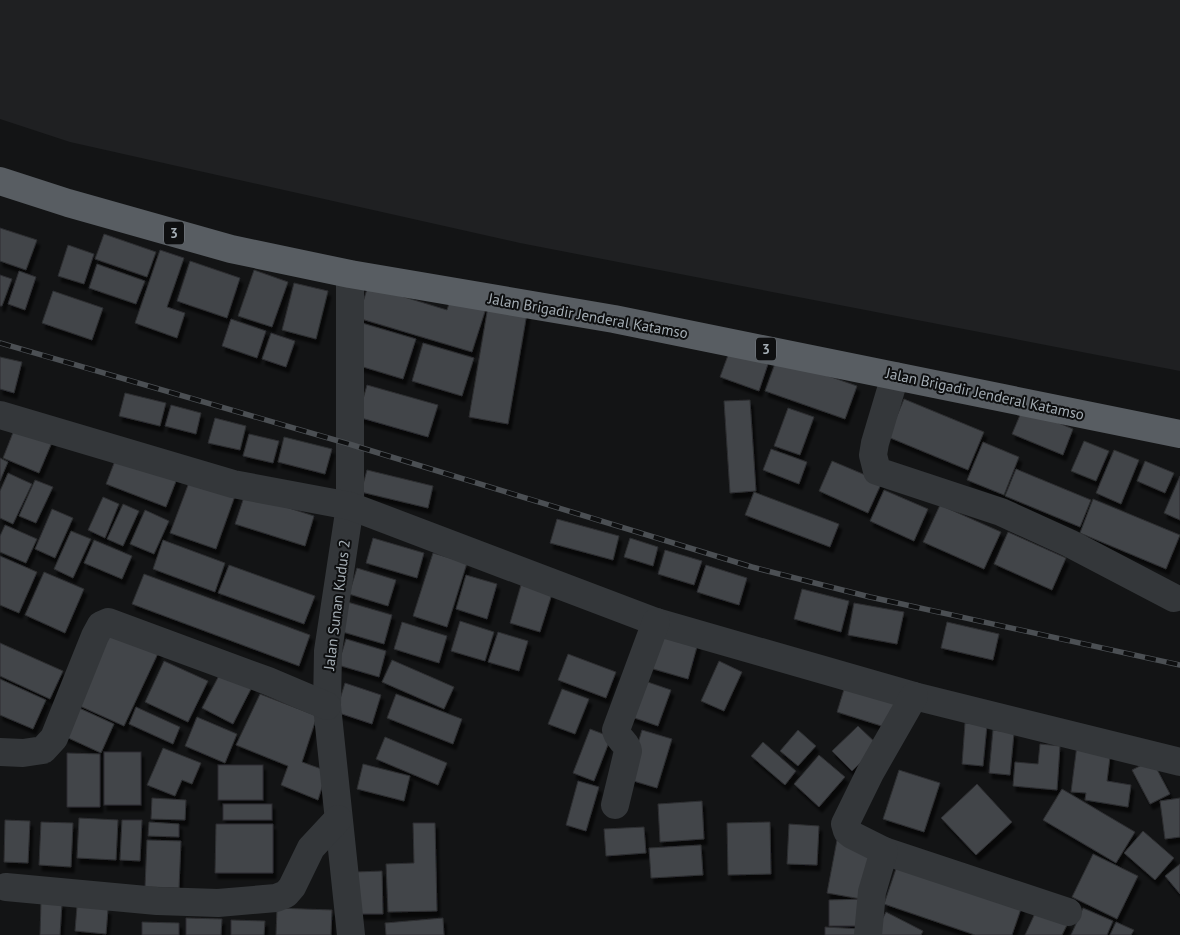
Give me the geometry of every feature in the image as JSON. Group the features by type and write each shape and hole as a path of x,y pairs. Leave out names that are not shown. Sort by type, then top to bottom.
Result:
{"highway":[{"name":"Jalan Brigadir Jenderal Katamso","path":"0,180 68,203 230,249 350,274 614,318 1180,434"}],"street":[{"name":"Jalan Sunan Kudus 2","path":"350,274 350,506 328,651 327,706 351,935"},
{"path":"895,376 875,443 873,455 877,471 1001,512 1069,543 1174,598"},
{"path":"0,415 233,484 350,506 656,622 914,696 1180,762"},
{"path":"0,752 23,753 43,750 54,738 95,636 101,625 108,622 268,681 327,706"},
{"path":"615,805 628,751 626,744 617,736 616,730 656,622"},
{"path":"914,696 870,773 846,824 847,831 884,851 1068,912"},
{"path":"6,887 157,901 218,903 276,898 286,894 292,887 311,848 338,819"},
{"path":"868,935 872,892 884,851"}],"shaded area":[{"path":"0,0 1180,0 1180,371 520,243 70,142 0,119"}],"building":[{"path":"0,228 37,240 26,270 0,261"},
{"path":"104,234 156,252 147,277 95,259"},
{"path":"68,245 94,254 84,284 58,276"},
{"path":"160,250 184,258 167,307 185,313 177,338 135,323"},
{"path":"190,261 240,278 227,318 177,301"},
{"path":"97,264 145,281 136,304 89,288"},
{"path":"254,270 288,282 272,327 238,316"},
{"path":"19,271 36,277 25,310 8,304"},
{"path":"0,275 12,279 2,306 0,306"},
{"path":"294,283 328,291 316,339 282,330"},
{"path":"368,286 447,310 452,294 487,305 472,352 358,318"},
{"path":"53,291 103,308 92,340 42,323"},
{"path":"489,301 528,307 508,424 469,417"},
{"path":"231,319 266,331 257,358 222,346"},
{"path":"362,323 416,339 403,379 350,363"},
{"path":"271,333 295,341 286,367 262,359"},
{"path":"423,343 474,358 462,396 412,381"},
{"path":"731,347 769,361 759,391 720,377"},
{"path":"0,357 22,362 14,393 0,389"},
{"path":"777,358 857,386 845,419 765,391"},
{"path":"367,385 438,405 428,437 358,417"},
{"path":"125,393 166,403 160,426 119,416"},
{"path":"904,399 984,432 968,470 888,437"},
{"path":"750,400 756,491 730,493 724,401"},
{"path":"171,405 201,413 196,434 165,426"},
{"path":"788,408 814,417 800,455 774,446"},
{"path":"1023,408 1073,429 1063,455 1012,434"},
{"path":"215,418 246,426 240,450 208,443"},
{"path":"16,425 53,440 39,473 3,458"},
{"path":"249,434 279,441 273,463 243,456"},
{"path":"284,437 332,449 325,474 278,462"},
{"path":"1084,441 1109,451 1096,481 1071,471"},
{"path":"983,442 1019,457 1004,495 967,480"},
{"path":"771,449 807,462 799,484 763,470"},
{"path":"1114,450 1139,460 1121,504 1096,493"},
{"path":"118,453 178,476 166,507 106,484"},
{"path":"0,458 8,462 0,481"},
{"path":"832,461 882,482 868,513 819,491"},
{"path":"1145,461 1174,473 1165,493 1137,481"},
{"path":"1016,469 1091,500 1080,527 1005,496"},
{"path":"367,470 433,486 428,508 361,492"},
{"path":"8,473 32,484 13,524 0,518 0,491"},
{"path":"1180,476 1180,520 1164,513"},
{"path":"191,477 236,493 216,549 170,533"},
{"path":"35,480 53,487 36,523 19,516"},
{"path":"884,490 928,509 914,541 870,521"},
{"path":"754,492 839,524 830,547 745,515"},
{"path":"245,494 314,516 305,546 235,524"},
{"path":"103,497 119,504 105,538 88,530"},
{"path":"1093,499 1180,535 1166,569 1080,533"},
{"path":"123,504 139,511 123,546 107,539"},
{"path":"940,505 1001,532 984,569 923,542"},
{"path":"52,509 73,518 55,558 35,549"},
{"path":"145,510 169,521 154,554 130,544"},
{"path":"557,519 619,536 613,560 550,543"},
{"path":"5,525 37,539 26,563 0,552 0,536"},
{"path":"71,531 91,539 73,578 54,569"},
{"path":"1008,532 1066,558 1052,590 994,564"},
{"path":"373,538 424,553 417,578 366,563"},
{"path":"630,538 658,547 653,566 624,557"},
{"path":"94,540 132,556 122,579 84,563"},
{"path":"163,540 225,563 215,592 153,569"},
{"path":"665,550 702,561 694,585 658,574"},
{"path":"433,553 467,563 447,627 413,616"},
{"path":"0,556 37,572 19,613 0,605"},
{"path":"229,565 315,596 304,624 218,593"},
{"path":"706,565 747,578 739,605 697,592"},
{"path":"357,568 396,580 388,606 349,594"},
{"path":"44,572 84,589 65,633 25,615"},
{"path":"144,574 310,635 299,666 132,604"},
{"path":"466,575 497,584 487,619 456,609"},
{"path":"521,585 552,594 540,632 510,623"},
{"path":"802,589 849,601 841,632 794,619"},
{"path":"344,601 392,615 384,644 336,630"},
{"path":"854,603 904,612 897,644 848,635"},
{"path":"460,621 494,632 485,661 451,651"},
{"path":"402,622 447,636 439,663 394,649"},
{"path":"947,622 999,634 993,660 941,648"},
{"path":"108,623 161,647 124,726 71,702"},
{"path":"498,632 528,641 519,671 488,662"},
{"path":"660,632 698,643 688,679 650,668"},
{"path":"346,639 386,651 379,677 338,665"},
{"path":"0,643 63,671 50,699 0,676"},
{"path":"568,654 616,672 606,698 558,680"},
{"path":"392,660 454,687 444,709 382,682"},
{"path":"164,661 208,681 188,722 145,702"},
{"path":"719,661 742,672 724,711 701,701"},
{"path":"224,666 255,681 233,724 202,708"},
{"path":"636,678 671,690 658,726 623,714"},
{"path":"0,679 46,700 33,729 0,715"},
{"path":"345,683 381,695 372,724 336,712"},
{"path":"845,686 896,702 888,728 837,712"},
{"path":"562,689 589,699 575,734 548,724"},
{"path":"260,694 317,716 302,762 327,771 318,800 281,785 288,766 236,745"},
{"path":"396,694 462,719 453,744 387,718"},
{"path":"77,707 114,724 101,753 64,736"},
{"path":"136,707 180,727 173,744 129,724"},
{"path":"197,717 237,734 225,763 185,746"},
{"path":"965,723 987,725 983,766 962,764"},
{"path":"858,726 878,745 852,771 832,751"},
{"path":"590,729 611,737 594,781 573,773"},
{"path":"642,730 672,739 657,788 627,779"},
{"path":"798,730 816,746 798,766 780,751"},
{"path":"993,730 1014,733 1010,775 989,773"},
{"path":"385,737 447,763 438,785 376,759"},
{"path":"763,742 796,771 785,785 751,756"},
{"path":"1040,744 1060,746 1057,790 1013,786 1015,762 1038,764"},
{"path":"1077,745 1111,749 1107,781 1131,785 1128,807 1085,800 1086,793 1071,792"},
{"path":"163,748 201,763 192,784 182,780 175,796 147,785"},
{"path":"104,752 141,752 141,805 104,805"},
{"path":"67,753 100,754 100,807 67,807"},
{"path":"819,755 845,777 819,807 794,784"},
{"path":"1152,760 1170,794 1150,804 1132,770"},
{"path":"363,764 410,776 404,801 357,789"},
{"path":"218,765 263,765 263,800 218,800"},
{"path":"899,770 940,783 924,832 883,819"},
{"path":"578,781 599,787 586,831 566,825"},
{"path":"977,784 1012,822 976,855 941,818"},
{"path":"1062,789 1135,832 1116,863 1043,820"},
{"path":"152,798 186,800 185,820 151,819"},
{"path":"1180,798 1180,837 1165,839 1160,801"},
{"path":"702,801 704,839 660,842 658,804"},
{"path":"223,804 272,804 272,820 223,820"},
{"path":"79,818 118,820 116,860 77,858"},
{"path":"5,820 30,821 28,863 4,862"},
{"path":"122,820 142,820 140,861 120,860"},
{"path":"41,822 73,823 71,867 39,865"},
{"path":"149,822 179,824 179,837 148,836"},
{"path":"770,822 771,874 728,875 727,823"},
{"path":"413,823 435,823 437,911 388,912 386,864 414,863"},
{"path":"216,824 273,824 273,873 215,873"},
{"path":"789,824 819,826 817,865 787,864"},
{"path":"644,827 646,853 606,856 604,829"},
{"path":"1143,831 1174,858 1155,880 1124,853"},
{"path":"147,840 181,841 179,888 145,887"},
{"path":"837,840 871,847 861,899 827,893"},
{"path":"701,845 703,875 651,878 649,848"},
{"path":"1093,854 1138,876 1117,919 1072,897"},
{"path":"899,860 1023,903 1012,935 975,935 884,904"},
{"path":"1180,864 1180,894 1165,876"},
{"path":"382,871 383,914 357,914 356,872"},
{"path":"867,899 867,926 829,926 829,900"},
{"path":"41,902 62,903 60,935 40,935"},
{"path":"77,906 108,909 106,934 75,931"},
{"path":"277,908 332,910 331,935 276,935"},
{"path":"1083,908 1113,921 1107,935 1071,935"},
{"path":"1037,909 1068,923 1062,935 1025,935"},
{"path":"886,912 923,931 921,935 874,935"},
{"path":"186,918 222,919 221,935 186,935"},
{"path":"443,918 444,935 386,935 385,923"},
{"path":"231,920 265,921 264,935 231,935"},
{"path":"142,922 179,923 179,935 142,935"},
{"path":"1116,922 1134,930 1131,935 1110,935"},
{"path":"825,927 861,929 861,935 825,935"}],"railway":[{"path":"0,343 349,444 752,567 870,597 1180,665"}]}
